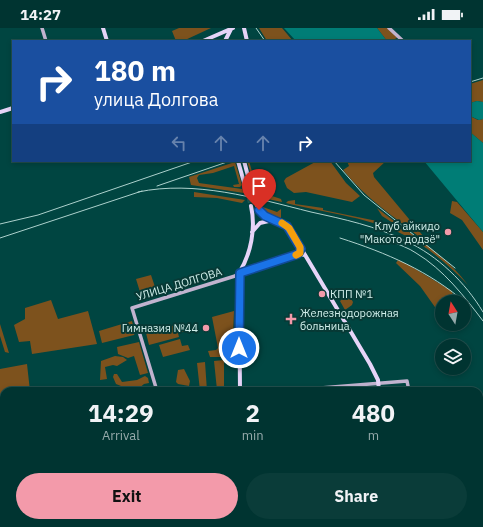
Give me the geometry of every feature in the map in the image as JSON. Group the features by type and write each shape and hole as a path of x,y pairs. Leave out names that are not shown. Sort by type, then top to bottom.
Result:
{"main road":[{"path":"42,28 46,40"},
{"path":"103,28 107,40"},
{"path":"206,40 233,28"},
{"path":"225,40 229,32 233,28"},
{"path":"244,28 247,40"},
{"path":"389,28 402,40"},
{"path":"0,112 12,108"},
{"path":"238,162 247,193"},
{"path":"244,162 253,195"},
{"path":"240,387 240,273 247,261 252,233 251,206"},
{"path":"257,207 262,214 287,226 355,338 378,382 379,387"},
{"path":"252,233 260,223 271,220 277,221"},
{"path":"298,254 301,251 300,247"},
{"name":"УЛИЦА ДОЛГОВА","path":"157,387 132,308 235,276 298,254 305,255"},
{"path":"247,261 250,266 256,268"},
{"path":"325,387 407,381 408,387"}],"shaded area":[{"path":"179,28 211,28 185,40 176,40 172,31"},
{"path":"259,28 282,28 292,40 266,40"},
{"path":"377,28 388,28 398,37 394,40 386,40"},
{"path":"483,80 483,102 477,101 471,103 471,84"},
{"path":"471,116 478,120 483,119 483,143 471,133"},
{"path":"235,162 242,185 240,187 234,187 233,185 239,184 234,166 213,173 199,175 197,178 199,183 242,189 244,193 191,185 189,177"},
{"path":"247,162 249,162 253,175 256,176 259,182 263,183 262,185 258,185 258,193 265,191 269,195 281,199 282,202 258,197"},
{"path":"315,162 331,162 346,183 360,196 352,202 306,192 294,193 287,188 284,181 286,178"},
{"path":"347,162 385,162 373,173 374,177 424,237 423,240 361,190 343,170 349,166"},
{"path":"194,192 245,200 242,203 217,198 194,197"},
{"path":"295,200 295,204 323,208 323,210 377,221 390,226 393,223 382,216 377,208 437,253 468,285 453,270 427,249 398,232 372,222 286,203 288,201"},
{"path":"452,201 457,202 483,232 483,250 462,220 450,213"},
{"path":"260,206 277,212 281,209 281,218 265,213"},
{"path":"398,260 407,264 452,291 453,295 435,295 435,307 420,286 396,263"},
{"path":"151,275 155,287 140,292 136,279"},
{"path":"348,294 353,302 352,305 345,310 340,301"},
{"path":"51,300 58,319 88,311 97,344 32,354 30,341 19,342 14,325 25,319 25,308"},
{"path":"234,311 233,336 222,338 223,348 234,347 234,353 225,354 224,357 210,357 208,351 216,350 218,348 212,317"},
{"path":"132,321 135,333 134,335 102,343 99,331"},
{"path":"183,323 185,331 178,333 179,337 149,345 146,333"},
{"path":"0,324 9,353 5,352 0,336"},
{"path":"180,339 182,346 188,345 190,350 163,357 159,345"},
{"path":"139,342 148,373 140,375 134,356 128,358 118,354 117,347"},
{"path":"115,356 123,357 127,360 117,366 113,365 105,367 107,379 100,380 101,361"},
{"path":"224,360 224,387 217,387 214,361"},
{"path":"205,362 207,387 200,387 197,363"},
{"path":"27,364 30,387 0,387 0,369"},
{"path":"184,369 190,381 189,386 178,384 176,382 178,370"},
{"path":"114,374 117,374 122,382 137,380 145,376 148,378 149,383 144,384 140,387 121,387 116,384 113,377"}],"water":[{"path":"284,28 377,28 386,40 295,40"},
{"path":"477,101 483,102 483,119 479,120 471,116 471,103"},
{"path":"471,133 483,143 483,232 425,162 471,162"}],"tunnel":[{"path":"247,193 251,206"},
{"path":"253,195 257,207"}],"railway":[{"path":"256,28 264,40"},
{"path":"471,82 483,78"},
{"path":"0,224 38,215 192,162"},
{"path":"157,186 227,162"},
{"path":"335,162 364,195 455,268"},
{"path":"138,192 181,188 225,192 347,220 383,231 418,247 440,262 468,290 483,312"},
{"path":"0,238 142,191"},
{"path":"340,238 407,264 437,281 456,295"},
{"path":"391,241 413,251 435,267 461,293 483,321"}],"slow traffic":[{"path":"282,223 292,232 301,249 300,253 296,255"}],"place":[{"name":"Клуб айкидо \"Макото додзё\"","path":"448,232"},
{"name":"КПП №1","path":"322,294"},
{"name":"Железнодорожная больница","path":"291,319"},
{"name":"Гимназия №44","path":"206,328"}],"route":[{"path":"239,348 240,273 298,254 301,251 292,232 287,226 265,216 259,210"}]}
